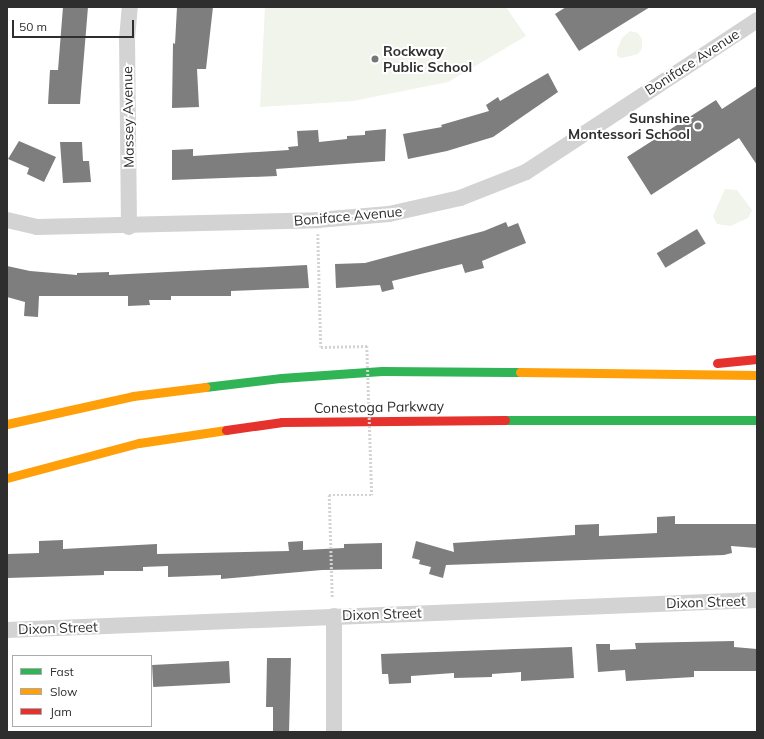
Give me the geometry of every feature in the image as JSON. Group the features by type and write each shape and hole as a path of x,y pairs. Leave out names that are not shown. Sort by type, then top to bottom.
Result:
{"highway":[{"path":"575,374 757,359"},
{"path":"7,424 133,396 281,378 382,371 757,375"},
{"name":"Conestoga Parkway","path":"7,478 139,443 282,422 358,420 757,420"}],"street":[{"name":"Massey Avenue","path":"129,227 126,39 130,7"},
{"name":"Boniface Avenue","path":"7,220 37,227 129,227 318,220 389,214 460,198 526,172 757,20"},
{"name":"Dixon Street","path":"7,630 757,600"},
{"path":"334,616 334,732"}],"path":[{"path":"318,220 321,346 366,346 372,495 329,494 332,597"}],"shaded area":[{"name":"Rockway Public School","path":"265,7 506,7 526,36 448,82 353,101 260,107"},
{"path":"630,31 638,33 642,39 642,48 638,54 622,58 617,56 617,50 622,38"},
{"path":"725,189 737,190 752,210 748,218 730,226 717,224 713,216"}],"building":[{"path":"63,7 88,7 80,104 48,104 50,70 58,70"},
{"path":"177,7 213,7 206,69 197,69 199,107 172,108 173,43 175,44"},
{"path":"566,7 650,7 579,51 555,14"},
{"path":"548,73 558,92 493,137 447,151 408,159 403,134 442,127 441,125 489,111 486,105 498,97 500,101"},
{"path":"757,86 757,165 739,138 651,195 627,157 716,100 722,109"},
{"path":"386,129 385,161 276,169 277,176 172,180 172,150 193,149 193,156 289,150 288,147 298,146 297,131 318,130 319,142 347,139 347,136 365,135 365,131"},
{"path":"19,141 56,157 44,182 27,174 29,168 8,159"},
{"path":"60,142 82,142 83,161 89,161 91,182 63,183"},
{"path":"506,222 508,227 518,223 526,243 482,261 484,268 465,273 462,264 392,281 394,289 382,292 380,285 336,288 335,264 365,263 484,231"},
{"path":"697,229 706,244 665,268 657,253"},
{"path":"307,265 309,288 231,291 231,296 171,296 171,300 149,300 150,305 128,306 128,296 39,296 38,317 24,316 25,302 7,297 7,266 30,271 77,275 77,273 109,272 109,275"},
{"path":"675,516 675,524 757,524 757,548 731,546 732,553 724,555 446,565 443,578 429,574 431,567 419,564 420,560 412,558 416,541 454,552 453,543 575,535 575,525 599,524 599,536 657,533 657,517"},
{"path":"63,540 63,549 157,544 157,554 289,551 288,542 303,541 303,550 344,548 344,544 382,543 382,569 322,570 221,579 221,575 168,577 168,566 143,567 143,571 104,571 104,575 7,578 7,554 39,553 39,541"},
{"path":"734,641 734,647 757,649 757,671 694,671 694,677 626,681 625,670 598,672 596,644 610,644 610,650 636,649 635,643"},
{"path":"572,647 574,678 521,681 521,672 492,674 492,677 454,678 454,673 411,676 411,683 389,684 388,674 382,674 381,654"},
{"path":"267,658 291,658 289,732 273,732 273,707 266,707"},
{"path":"229,661 230,683 153,687 152,665"}],"traffic: fast":[{"path":"205,387 281,378 382,371 520,372"},
{"path":"505,420 757,420"}],"traffic: slow":[{"path":"520,372 757,375"},
{"path":"7,424 133,396 205,387"},
{"path":"7,478 139,443 226,430"}],"traffic: jam":[{"path":"717,363 757,359"},
{"path":"226,430 282,422 505,420"}],"place":[{"name":"Rockway Public School","path":"375,59"},
{"name":"Sunshine Montessori School","path":"698,126"}]}
